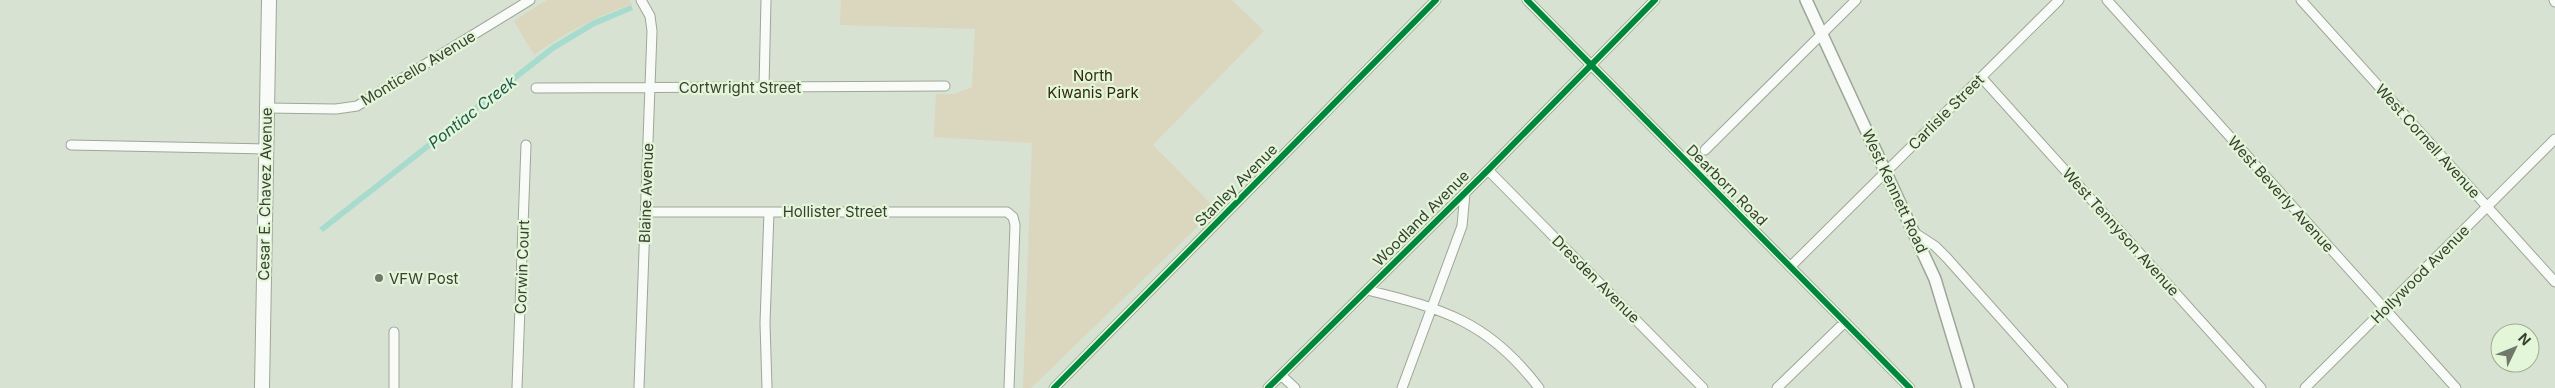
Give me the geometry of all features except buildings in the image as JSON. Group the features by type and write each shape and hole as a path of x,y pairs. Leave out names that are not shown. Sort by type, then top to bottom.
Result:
{"main road":[{"name":"Cesar E. Chavez Avenue","path":"262,388 269,0"}],"street":[{"name":"Monticello Avenue","path":"267,108 336,109 357,106 530,0"},
{"name":"Blaine Avenue","path":"639,388 652,23 641,0"},
{"path":"764,87 766,0"},
{"name":"Stanley Avenue","path":"1054,388 1436,0"},
{"name":"Dearborn Road","path":"1527,0 1910,388"},
{"name":"Woodland Avenue","path":"1268,388 1488,170 1655,0"},
{"name":"West Kennett Road","path":"1806,0 1915,233 1942,297 1968,388"},
{"path":"1705,150 1856,0"},
{"name":"Carlisle Street","path":"1790,267 2059,0"},
{"name":"West Beverly Avenue","path":"2107,0 2456,388"},
{"name":"West Cornell Avenue","path":"2301,0 2555,282"},
{"name":"West Tennyson Avenue","path":"1981,77 2261,388"},
{"name":"Cortwright Street","path":"536,88 945,86"},
{"name":"Hollywood Avenue","path":"2305,388 2555,139"},
{"path":"72,145 267,149"},
{"name":"Corwin Court","path":"517,388 526,145"},
{"name":"Dresden Avenue","path":"1488,170 1703,388"},
{"path":"1402,388 1462,226 1465,193"},
{"name":"Hollister Street","path":"646,212 1002,211 1012,215 1015,225 1009,388"},
{"path":"767,388 765,323 769,212"},
{"path":"1915,233 1936,246 2063,388"},
{"path":"1367,290 1432,307 1471,325 1488,336 1513,358 1539,388"},
{"path":"1777,388 1845,322"},
{"path":"394,332 394,388"},
{"path":"1281,374 1295,388"}],"green space":[{"path":"547,0 629,0 632,4 581,26 534,55 514,21"},
{"name":"North Kiwanis Park","path":"841,0 1232,0 1264,31 1153,145 1216,209 1031,388 1023,388 1032,143 934,137 936,94 954,94 972,87 975,29 840,25"}],"water":[{"name":"Pontiac Creek","path":"631,5 633,10 595,26 555,50 323,232 319,228 552,45 592,21"}],"cycle path":[{"path":"1054,388 1436,0"},
{"path":"1527,0 1910,388"},
{"path":"1268,388 1488,170 1655,0"}],"place":[{"name":"VFW Post","path":"379,278"}]}
